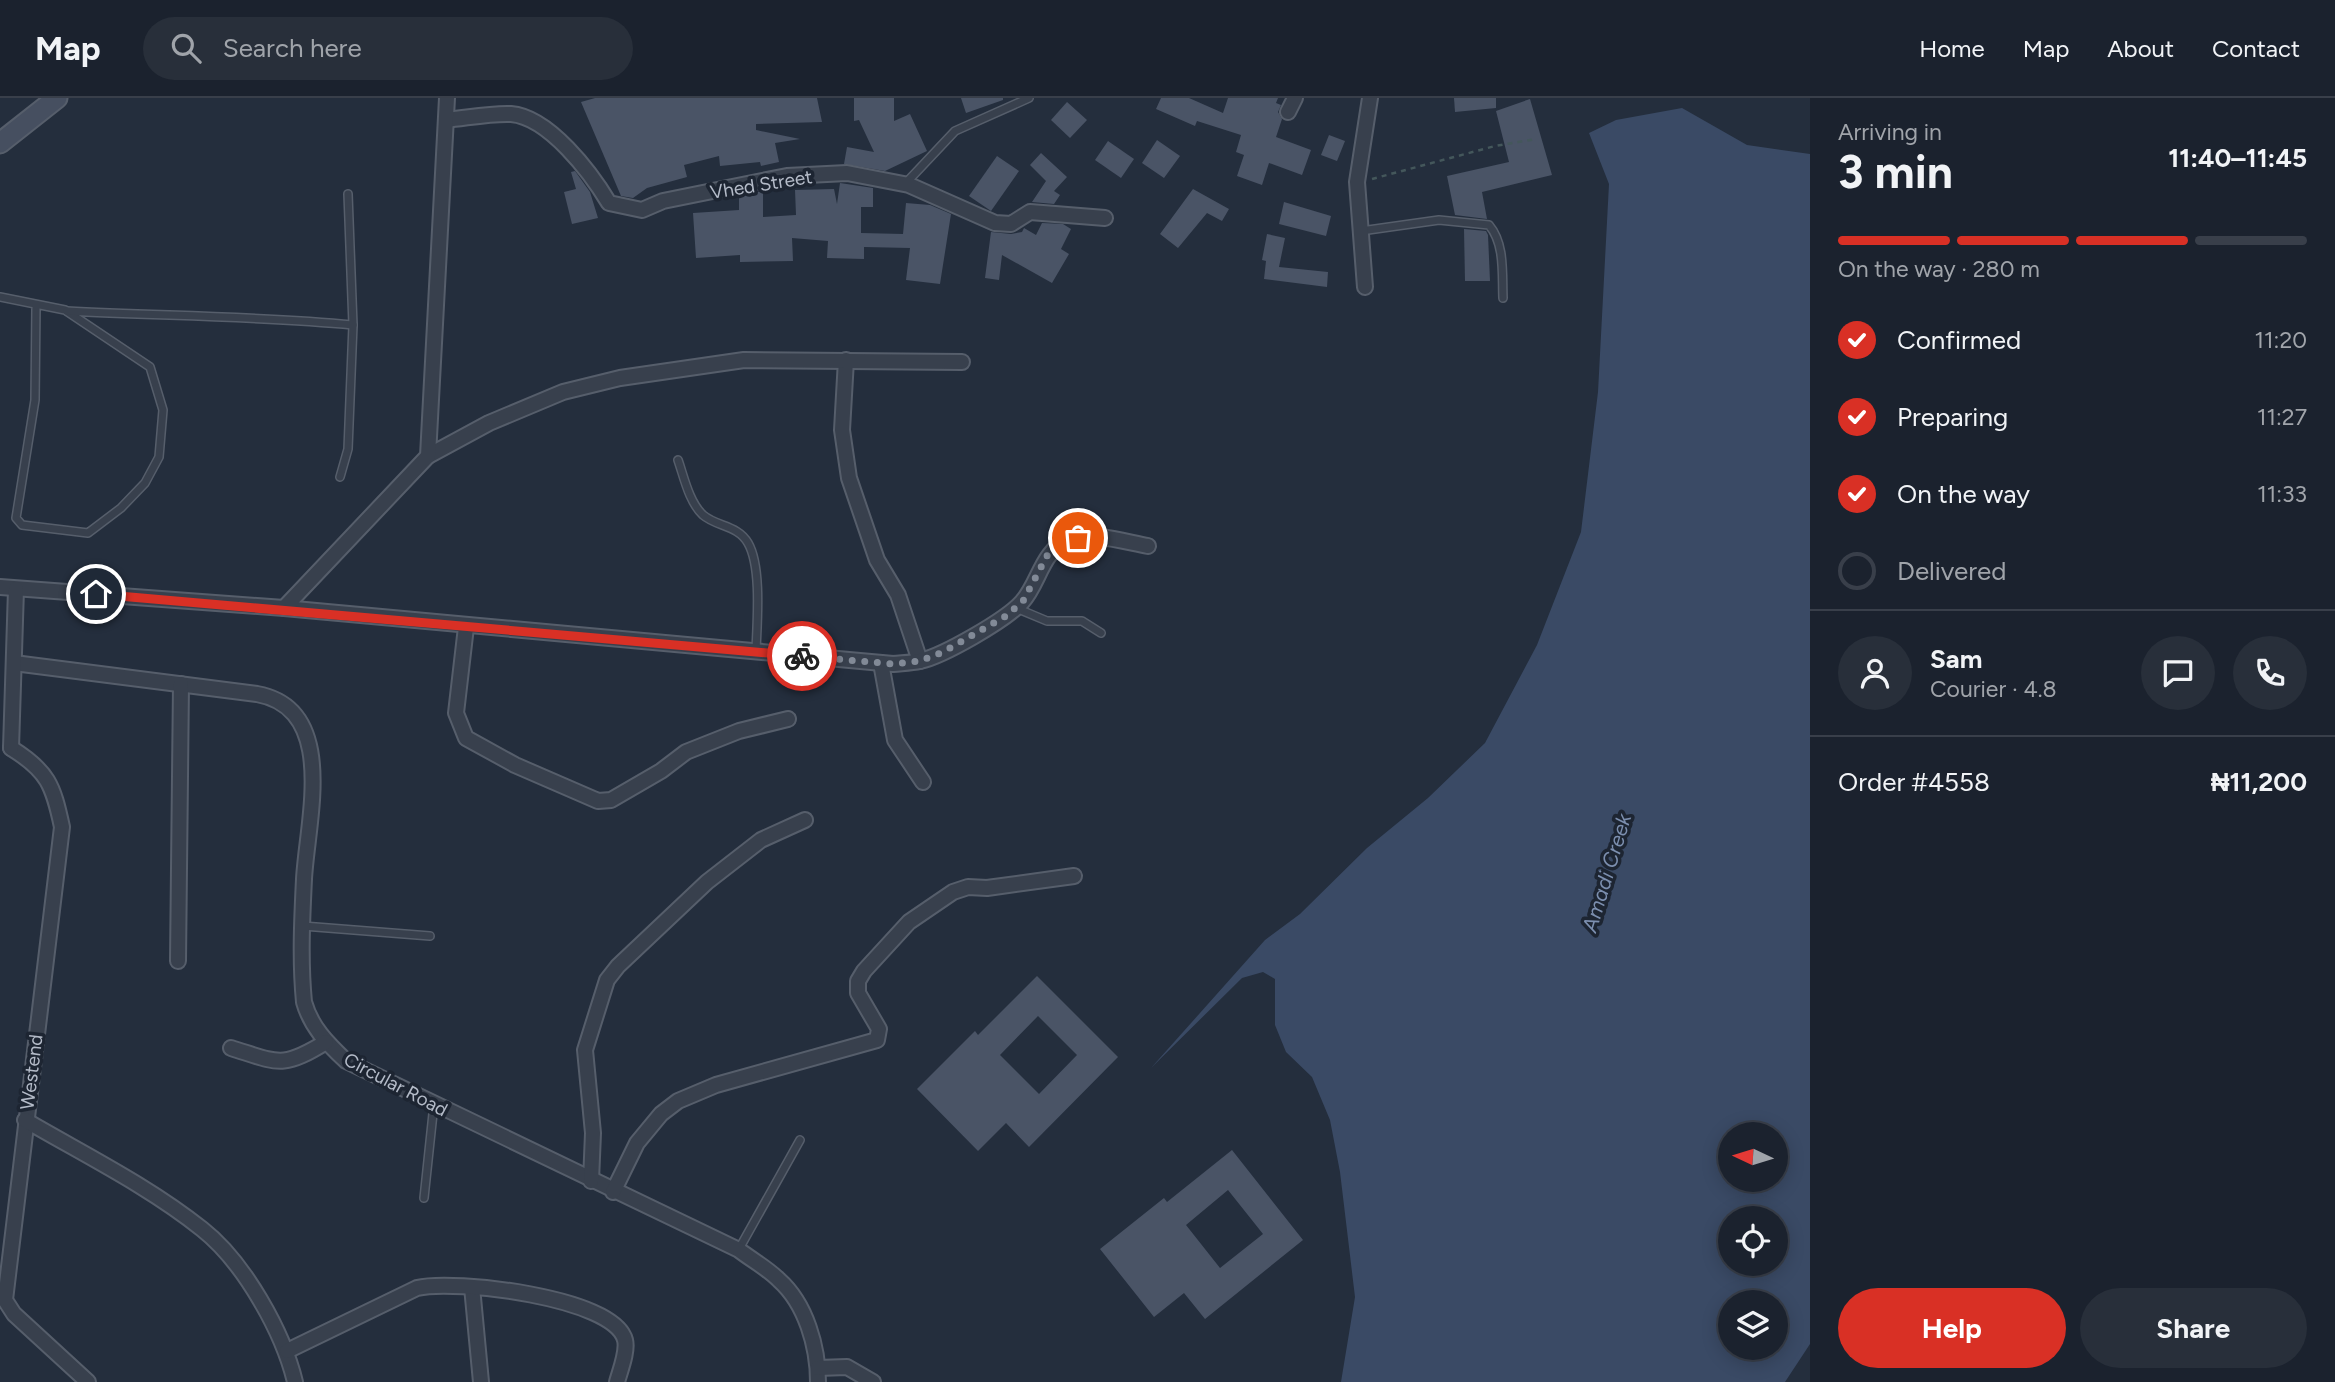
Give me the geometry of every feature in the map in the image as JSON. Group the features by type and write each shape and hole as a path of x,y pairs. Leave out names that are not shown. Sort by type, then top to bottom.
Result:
{"street":[{"path":"1,138 57,98"},
{"path":"428,456 447,98"},
{"path":"1288,112 1295,98"},
{"path":"1365,287 1357,182 1370,98"},
{"name":"Vhed Street","path":"446,120 511,114 529,118 558,139 593,177 609,203 642,210 663,201 787,176 847,173 905,184 995,223 1011,224 1030,212 1105,218"},
{"path":"284,608 428,456 489,423 563,392 620,378 744,360 962,362"},
{"path":"846,360 842,430 849,478 877,560 898,595 920,661"},
{"path":"0,587 284,608 466,627 881,663 920,661 943,652 1016,608 1038,577 1048,554 1069,540 1089,537 1149,546"},
{"path":"6,748 16,589"},
{"path":"466,627 456,713 466,738 515,765 598,802 611,800 661,771 686,752 739,731 788,719"},
{"path":"881,663 895,740 923,782"},
{"name":"Circular Road","path":"9,672 181,684 275,698 297,716 307,739 313,773 304,878 304,1002 309,1018 326,1042 346,1061 613,1192 739,1250 780,1280 794,1299 812,1339 818,1375"},
{"path":"178,961 181,684"},
{"name":"Westend","path":"6,748 36,763 54,788 62,827 5,1300 14,1314 88,1382"},
{"path":"591,1181 593,1133 585,1050 607,980 618,966 707,882 761,840 805,820"},
{"path":"613,1192 637,1143 662,1114 678,1101 716,1085 877,1040 879,1030 858,993 858,982 864,971 909,922 938,901 968,887 987,888 1074,876"},
{"path":"231,1048 275,1062 289,1062 326,1042"},
{"path":"25,1120 138,1185 204,1230 255,1293 287,1351 295,1382"},
{"path":"287,1351 417,1288 429,1285 472,1286 538,1294 600,1317 618,1330 625,1340 617,1382"},
{"path":"472,1286 481,1382"},
{"path":"818,1375 847,1367 873,1382"}],"lane":[{"path":"905,184 955,131 1029,98"},
{"path":"340,477 348,449 353,325 348,194"},
{"path":"1360,231 1439,220 1489,225 1497,234 1501,249 1503,298"},
{"path":"0,297 65,310 176,317 276,317 353,325"},
{"path":"36,306 35,400 16,518 22,525 88,533 121,508 145,483 159,457 163,410 150,367 65,310"},
{"path":"678,460 695,505 703,515 736,530 748,542 754,559 756,652"},
{"path":"1016,608 1046,621 1082,621 1101,633"},
{"path":"303,926 430,936"},
{"path":"424,1198 433,1104"},
{"path":"739,1250 800,1140"}],"path":[{"path":"1357,182 1495,146 1536,139"}],"water":[{"name":"Amadi Creek","path":"1682,108 1747,145 1810,154 1810,1344 1785,1382 1341,1382 1355,1297 1340,1172 1330,1120 1312,1077 1286,1052 1275,1025 1275,979 1263,972 1242,978 1151,1068 1265,940 1300,914 1367,848 1428,798 1485,743 1537,645 1581,532 1598,392 1609,184 1589,133 1616,120"}],"building":[{"path":"595,98 817,98 822,122 756,124 756,130 800,139 775,143 779,162 761,166 760,162 720,166 719,156 684,165 687,177 647,188 633,198 621,196 581,102"},
{"path":"854,98 894,98 894,121 910,114 927,151 885,171 844,164 847,147 874,152 859,120 854,121"},
{"path":"961,98 1003,98 1003,100 966,113"},
{"path":"1161,98 1189,98 1223,113 1228,98 1278,98 1276,103 1281,105 1278,112 1282,119 1276,137 1311,150 1302,175 1269,163 1262,185 1237,176 1244,155 1236,152 1241,135 1197,121 1195,126 1156,109"},
{"path":"1454,98 1496,98 1496,108 1455,112"},
{"path":"1530,99 1552,175 1482,192 1487,219 1455,215 1447,176 1509,162 1496,111"},
{"path":"1067,102 1087,120 1070,138 1051,120"},
{"path":"1329,135 1345,141 1337,161 1321,155"},
{"path":"1157,140 1180,156 1164,178 1142,163"},
{"path":"1108,141 1134,159 1121,178 1095,160"},
{"path":"1041,153 1067,177 1054,191 1060,195 1054,204 1032,202 1046,181 1030,165"},
{"path":"997,156 1019,171 991,211 969,196"},
{"path":"575,171 590,192 598,218 572,224 564,192 576,189 571,172"},
{"path":"840,183 873,188 873,207 861,207 861,233 903,234 906,203 930,205 951,214 940,284 906,280 910,248 864,247 864,259 827,258 828,241 792,238 793,261 740,262 740,255 696,258 693,213 739,210 739,195 763,191 763,217 796,215 795,190 834,189 837,204"},
{"path":"1193,189 1229,209 1222,221 1207,213 1178,248 1160,234"},
{"path":"1284,202 1331,216 1326,236 1279,224"},
{"path":"1042,223 1063,224 1071,229 1061,249 1069,254 1052,283 1002,255 999,280 985,278 991,232 1011,234 1022,232 1024,228 1036,235"},
{"path":"1464,229 1486,231 1488,235 1490,281 1465,281"},
{"path":"1267,234 1285,238 1279,267 1328,272 1327,287 1264,279 1266,261 1262,260"},
{"path":"1037,976 1118,1057 1029,1147 1006,1123 978,1151 917,1089 975,1031 978,1035","holes":["1038,1016 1077,1055 1039,1094 1000,1055"]},
{"path":"1232,1150 1303,1240 1205,1319 1184,1293 1154,1317 1100,1249 1164,1198 1167,1202","holes":["1228,1190 1263,1234 1220,1268 1186,1225"]}],"way so far":[{"path":"802,656 893,664 920,661 943,652 1006,616 1023,601 1048,554 1069,540 1078,538"}],"route":[{"path":"96,594 284,608 466,627 802,656"}]}
